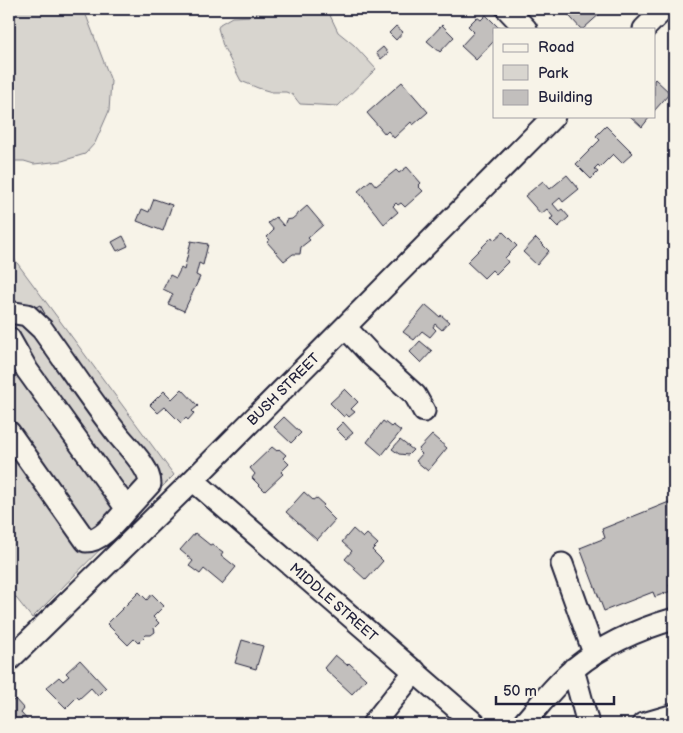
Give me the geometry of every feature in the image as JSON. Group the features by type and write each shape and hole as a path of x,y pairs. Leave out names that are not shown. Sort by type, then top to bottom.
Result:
{"street":[{"path":"507,9 525,28"},
{"path":"645,28 664,9"},
{"name":"BUSH STREET","path":"9,660 193,480 552,118"},
{"path":"9,312 26,315 42,330 142,464 150,478 150,484 109,528 92,542 86,542 9,432"},
{"path":"344,327 372,356 415,395 424,411"},
{"path":"9,338 27,370 127,509"},
{"name":"MIDDLE STREET","path":"193,480 475,724"},
{"path":"562,564 594,653"},
{"path":"523,724 573,669 594,653 642,628 674,618"},
{"path":"573,669 588,724"},
{"path":"373,724 415,671"},
{"path":"643,724 674,715"}],"green space":[{"path":"9,9 82,9 86,15 111,81 109,111 95,143 85,154 62,161 34,164 24,161 9,161"},
{"path":"264,9 327,9 338,32 354,45 376,69 338,106 300,104 293,95 286,92 272,92 241,81 223,46 218,28 220,24 232,17 253,16"},
{"path":"9,252 174,475 32,618 9,589"}],"building":[{"path":"563,9 599,9 602,12 584,28 580,28"},
{"path":"486,15 499,28 493,28 493,42 476,60 461,46 474,32 468,26 477,17 481,20"},
{"path":"442,25 454,37 440,52 427,41"},
{"path":"396,26 403,32 396,40 389,33"},
{"path":"383,47 388,53 381,59 376,53"},
{"path":"656,80 670,93 656,109"},
{"path":"402,82 428,112 413,125 411,122 394,138 388,131 385,134 367,113"},
{"path":"632,118 649,118 642,127"},
{"path":"606,126 633,153 622,163 613,154 600,167 598,165 594,169 598,172 591,179 576,164 600,140 596,136"},
{"path":"407,167 421,183 418,186 423,191 405,207 401,203 398,205 396,203 393,206 398,212 384,224 358,191 371,180 376,186 396,170 399,173"},
{"path":"567,175 579,189 563,202 560,198 553,204 559,211 562,209 569,217 558,227 550,219 553,217 547,209 541,214 525,196 543,181 550,189"},
{"path":"154,199 172,205 163,231 137,221 142,209 149,212"},
{"path":"307,206 323,225 308,238 310,240 301,247 300,254 293,254 284,261 267,242 270,240 267,237 274,230 268,223 276,217 284,226 286,220 292,219"},
{"path":"503,232 517,246 505,258 508,262 496,274 492,270 484,278 467,262 492,237 494,240"},
{"path":"123,236 128,246 117,251 112,242"},
{"path":"536,238 549,251 537,265 523,252"},
{"path":"191,241 208,244 203,265 199,263 196,275 200,277 184,311 168,304 173,294 163,289 170,275 176,278 181,268 184,270"},
{"path":"40,305 45,314 32,321 28,311"},
{"path":"426,305 449,322 442,330 435,324 433,327 436,330 430,337 422,331 414,340 403,332"},
{"path":"420,341 432,351 421,363 410,352"},
{"path":"670,351 674,351 674,360 668,360"},
{"path":"182,389 198,406 192,411 194,413 188,420 186,418 181,423 165,407 158,413 150,405 164,391 172,399"},
{"path":"345,389 358,402 351,409 355,412 349,417 346,414 344,417 330,403"},
{"path":"284,417 301,433 291,443 274,427"},
{"path":"383,421 401,431 382,455 367,442"},
{"path":"343,422 353,433 346,439 336,429"},
{"path":"432,435 447,448 428,471 416,461 422,454 418,450"},
{"path":"400,440 413,450 408,455 399,454 392,449"},
{"path":"272,447 277,451 279,449 286,455 283,458 289,464 281,472 283,474 265,491 252,478 255,474 250,468"},
{"path":"304,492 313,500 316,498 324,505 322,507 335,520 317,540 286,512"},
{"path":"674,500 674,583 669,585 671,591 655,597 653,592 604,611 580,548 605,538 602,529"},
{"path":"353,529 363,538 367,534 378,544 372,550 383,561 366,580 345,559 352,551 342,542"},
{"path":"195,533 210,545 212,544 223,552 221,555 236,567 222,584 204,569 200,574 189,566 193,561 180,550"},
{"path":"139,592 147,600 152,594 164,606 153,617 159,623 154,628 155,632 151,635 146,635 138,643 134,639 128,645 107,624"},
{"path":"242,640 263,646 256,669 235,663"},
{"path":"335,655 347,665 349,663 366,679 352,694 324,668"},
{"path":"80,660 106,688 98,696 91,688 79,699 77,697 66,708 46,688 59,677 63,681 69,676 66,673"},
{"path":"15,699 24,709 21,713 31,724 14,724 9,718 9,705"}]}
